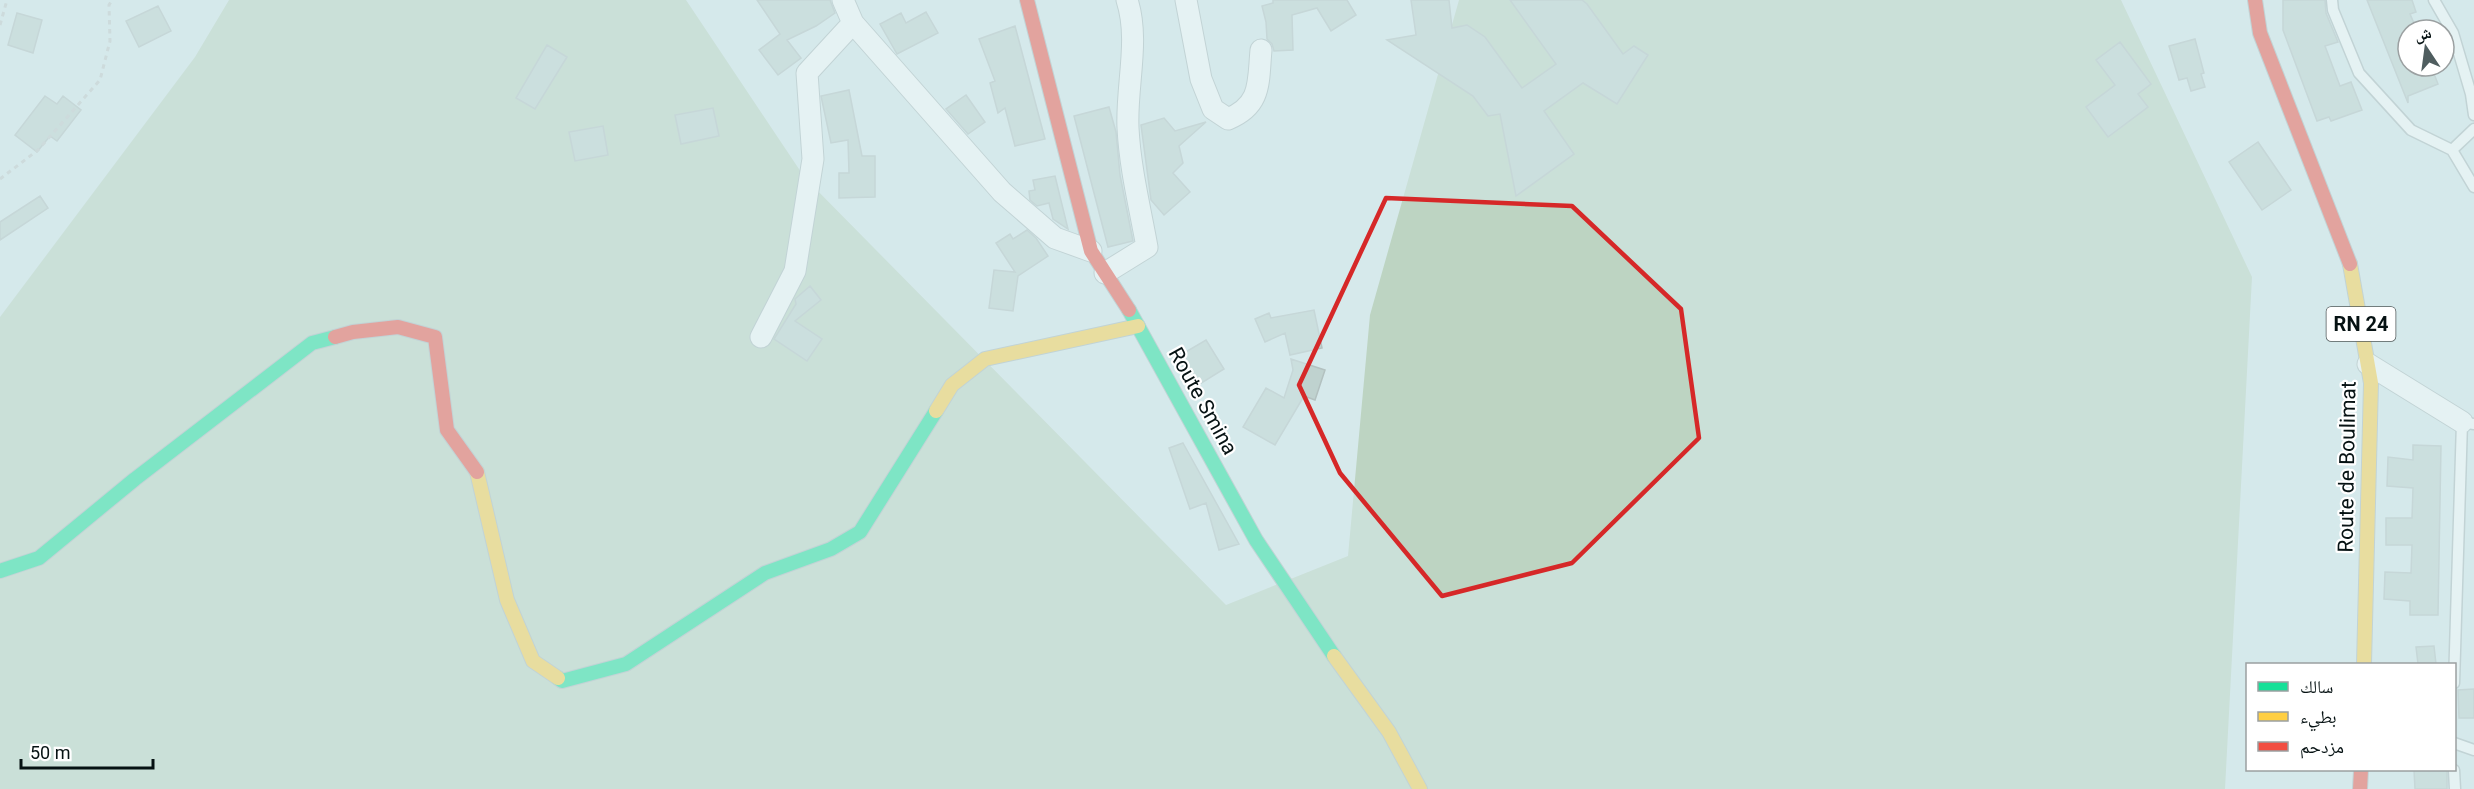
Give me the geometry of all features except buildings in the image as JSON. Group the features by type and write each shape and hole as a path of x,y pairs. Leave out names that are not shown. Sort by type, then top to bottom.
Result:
{"street":[{"path":"843,0 853,22 1002,192 1055,238 1091,251"},
{"name":"Route Smina","path":"1027,0 1091,251 1138,327 1256,540 1321,639 1389,732 1420,789"},
{"path":"1105,273 1147,247 1130,154 1128,126 1133,17 1127,0"},
{"path":"1186,0 1201,79 1212,109 1228,119 1245,112 1257,92 1261,50"},
{"name":"Route de Boulimat","path":"2255,0 2260,33 2350,263 2368,364 2371,383 2364,663"},
{"path":"761,337 795,271 813,159 807,73 853,22"},
{"path":"0,571 39,558 135,479 312,343 353,332 398,327 435,337 447,430 477,471 507,600 533,661 562,681 626,664 765,573 831,549 860,532 952,385 985,359 1138,327"},
{"path":"2368,364 2468,423"},
{"path":"2360,789 2361,771"}],"lane":[{"path":"2332,0 2333,10 2359,73 2411,130 2452,150 2474,187"},
{"path":"2434,0 2453,33 2471,94 2474,115"},
{"path":"2452,150 2474,129"},
{"path":"2455,663 2468,423"},
{"path":"2456,744 2474,750"},
{"path":"2454,771 2455,789"}],"path":[{"path":"0,26 7,0"},
{"path":"0,179 38,150 100,80 110,41 109,5 112,0"}],"highlighted area":[{"path":"1386,198 1572,206 1681,309 1699,438 1572,563 1442,596 1340,473 1299,385"}],"green space":[{"path":"229,0 686,0 805,178 1226,605 1348,556 1370,315 1459,0 2121,0 2252,277 2225,789 0,789 0,317 195,57"}],"traffic: fast":[{"path":"1129,310 1256,540 1334,656"},
{"path":"0,571 39,558 135,479 312,343 335,337"},
{"path":"558,678 562,681 626,664 765,573 831,549 860,532 936,411"}],"traffic: slow":[{"path":"2350,264 2371,383 2364,663"},
{"path":"936,411 952,385 985,359 1138,326"},
{"path":"477,472 507,600 533,661 558,678"},
{"path":"1334,656 1389,732 1420,789"}],"traffic: jam":[{"path":"1027,0 1091,251 1129,310"},
{"path":"2255,0 2260,33 2350,264"},
{"path":"335,337 353,332 398,327 435,337 447,430 477,472"},
{"path":"2360,789 2361,771"}]}
